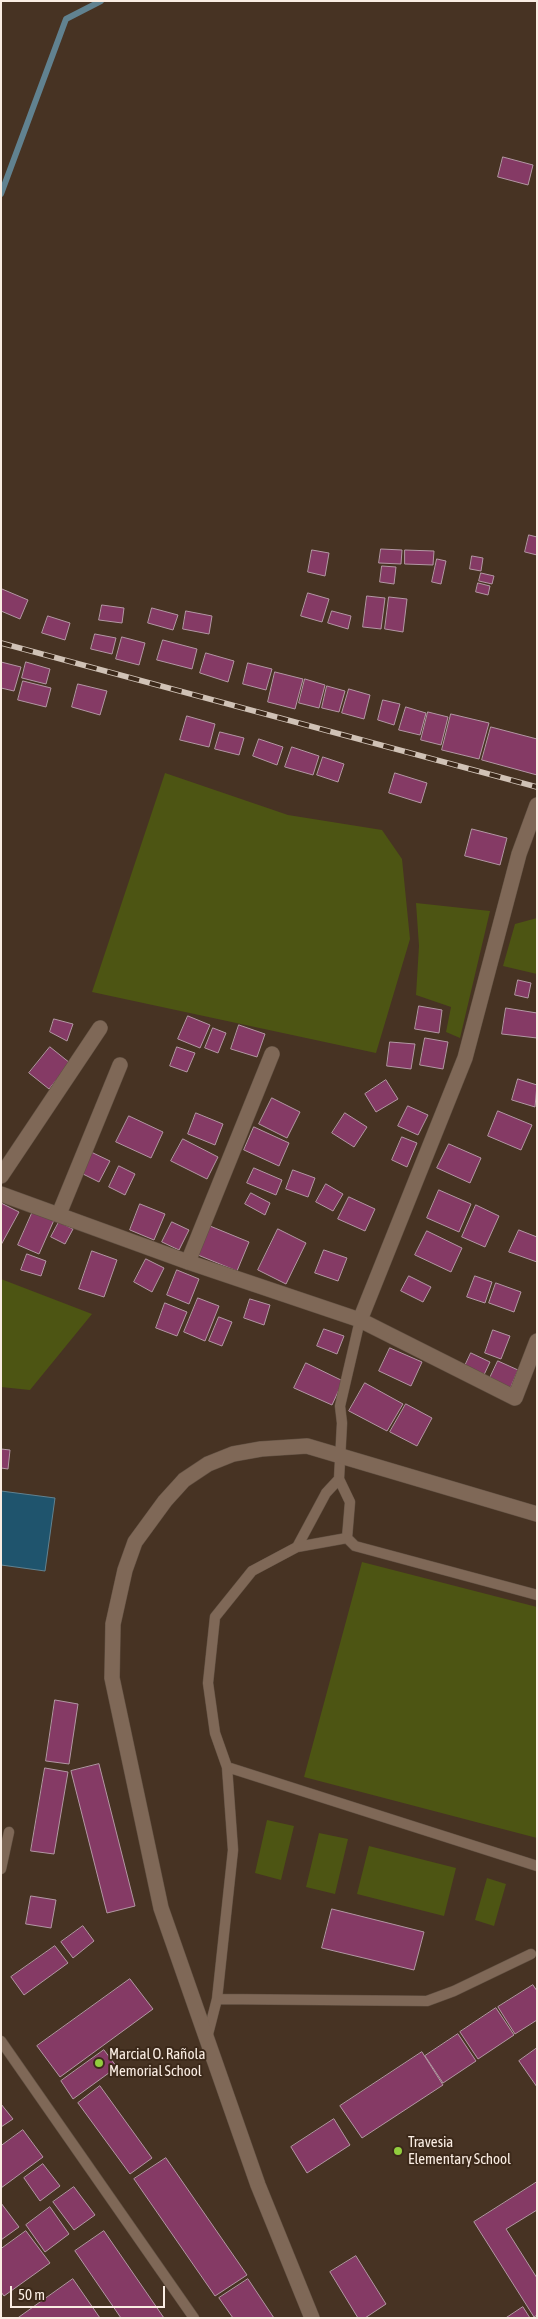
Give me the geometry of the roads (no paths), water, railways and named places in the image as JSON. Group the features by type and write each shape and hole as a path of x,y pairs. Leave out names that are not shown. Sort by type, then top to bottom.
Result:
{"street":[{"path":"360,1320 465,1058 519,854 537,805"},
{"path":"1,1176 100,1028"},
{"path":"188,1262 272,1054"},
{"path":"59,1214 120,1065"},
{"path":"1,1194 188,1262 360,1320 515,1398 537,1341"},
{"path":"312,2318 258,2185 206,2042 161,1908 112,1678 113,1624 118,1599 135,1542 165,1501 184,1480 234,1454 271,1448 307,1446 537,1514"}],"lane":[{"path":"360,1320 340,1406 342,1422 339,1479 350,1502 347,1538 355,1546 378,1554 537,1595"},
{"path":"297,1547 326,1492 339,1479"},
{"path":"206,2042 217,1999 233,1850 227,1767 215,1733 208,1683 215,1617 252,1571 297,1547 347,1538"},
{"path":"227,1767 537,1866"},
{"path":"1,1869 10,1832"},
{"path":"217,1999 427,2001 454,1991 531,1954"},
{"path":"1,2041 194,2318"}],"water":[{"path":"1,1491 55,1498 45,1571 1,1565"}],"waterway":[{"path":"1,194 66,19 101,1"}],"railway":[{"path":"1,643 537,787"}],"place":[{"name":"Marcial O. Rañola Memorial School","path":"99,2063"},
{"name":"Travesia Elementary School","path":"398,2151"}]}
